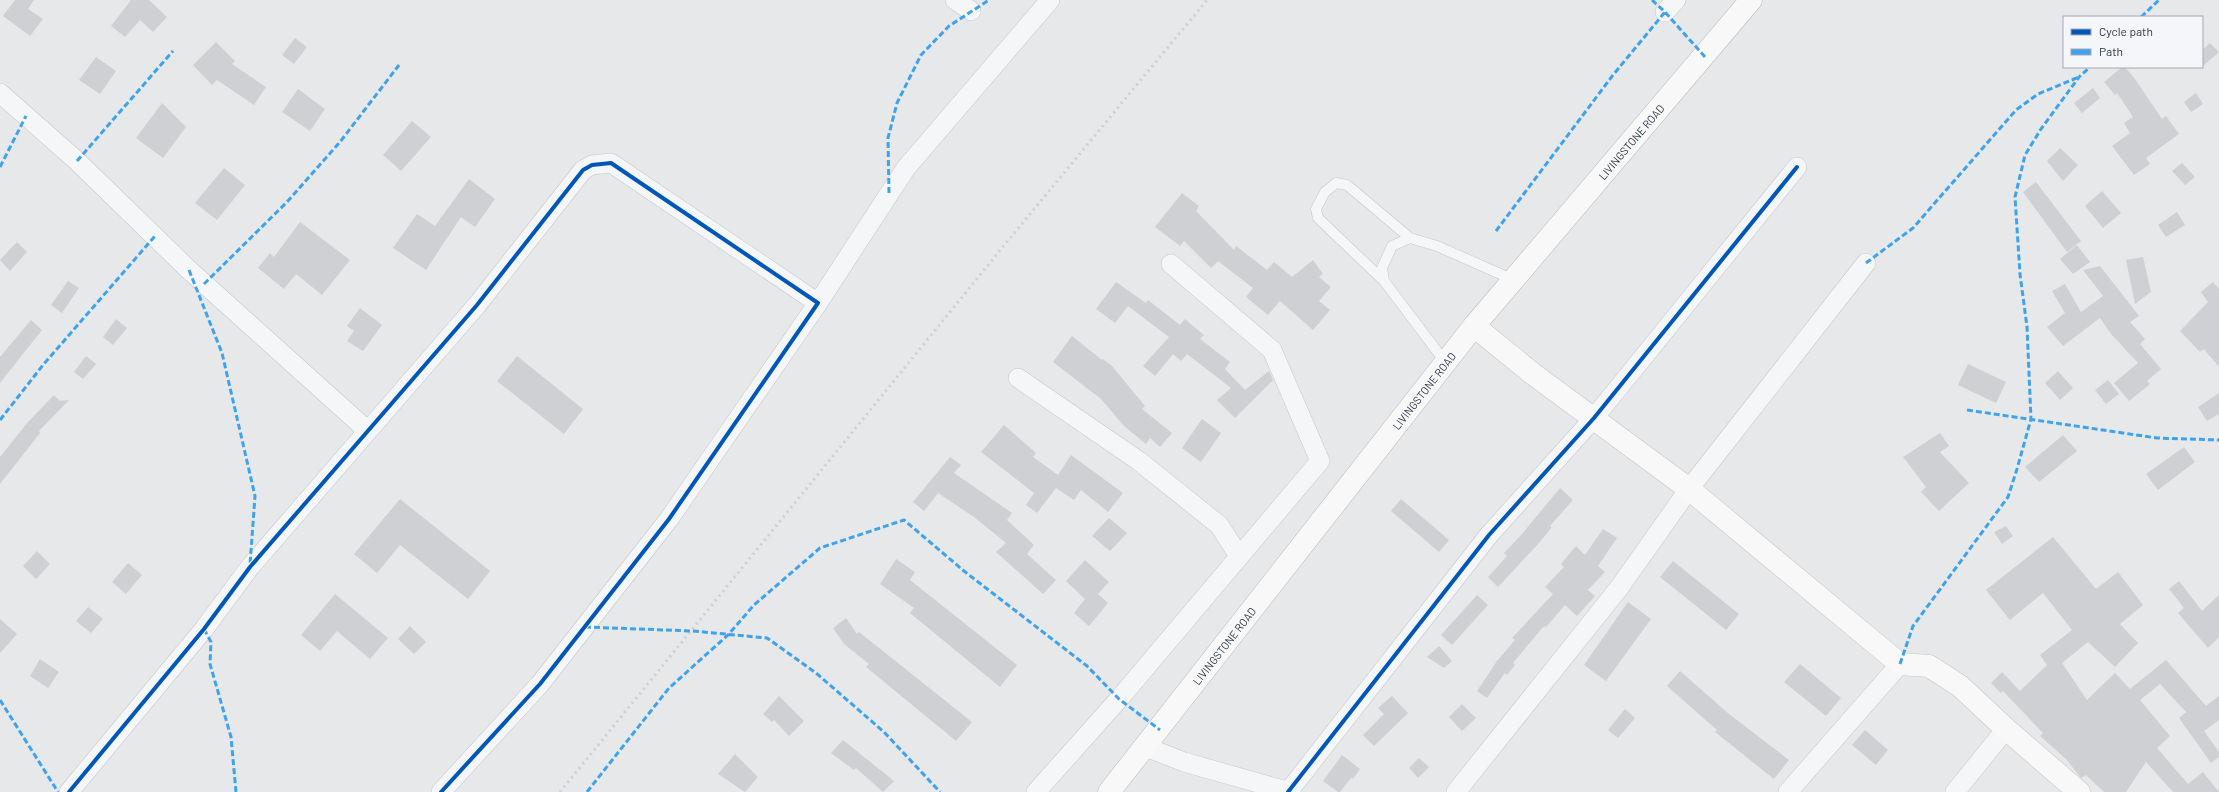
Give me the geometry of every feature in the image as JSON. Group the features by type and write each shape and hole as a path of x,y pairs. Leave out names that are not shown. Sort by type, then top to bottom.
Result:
{"main road":[{"name":"LIVINGSTONE ROAD","path":"1109,792 1146,747 1474,326 1751,0"},
{"path":"1474,326 1689,489 1900,664 1929,666 1960,686 2006,729 2079,792"}],"street":[{"path":"955,0 971,11"},
{"path":"441,792 540,684 670,519 818,303 906,168 1050,0"},
{"path":"0,93 77,161 189,270 368,431"},
{"path":"69,792 204,629 250,567 477,305 583,170 592,165 611,163 818,303"},
{"path":"1146,747 1208,769 1289,792 1489,535 1594,418 1797,167"},
{"path":"1456,792 1619,588 1689,489 1866,263"},
{"path":"1036,792 1119,699 1320,461 1272,350 1171,264"},
{"path":"1018,378 1139,461 1219,525 1239,556"},
{"path":"1788,792 1900,664"},
{"path":"1955,792 2006,729"}],"lane":[{"path":"1446,363 1384,281 1318,218 1316,209 1325,192 1336,182 1346,185 1410,238 1437,246 1514,280"},
{"path":"1384,281 1382,268 1392,246 1410,238"}],"building":[{"path":"15,0 34,0 28,9 43,19 30,36 3,16"},
{"path":"131,0 149,0 167,17 153,32 140,20 125,37 111,26"},
{"path":"295,38 307,47 294,64 282,55"},
{"path":"216,42 235,61 232,64 266,87 254,105 217,80 212,85 193,65"},
{"path":"2210,43 2219,52 2203,66 2203,49"},
{"path":"96,57 116,71 100,94 79,80"},
{"path":"2121,68 2126,68 2162,119 2166,116 2179,134 2146,158 2150,164 2134,175 2112,146 2130,133 2124,123 2133,117 2117,93 2115,95 2104,82"},
{"path":"2093,88 2100,98 2082,113 2074,103"},
{"path":"298,89 325,109 310,131 282,112"},
{"path":"2196,93 2203,104 2191,112 2184,102"},
{"path":"162,103 186,127 163,158 136,138"},
{"path":"412,121 431,137 401,171 383,155"},
{"path":"2060,148 2078,165 2063,181 2047,161"},
{"path":"2182,163 2195,177 2185,185 2172,171"},
{"path":"224,168 245,185 217,220 195,203"},
{"path":"469,179 495,199 475,227 461,217 426,270 393,248 417,214 435,226"},
{"path":"2036,182 2081,241 2067,252 2023,192"},
{"path":"2102,191 2121,213 2103,228 2085,206"},
{"path":"1182,193 1199,206 1196,211 1234,250 1236,246 1267,270 1274,262 1292,277 1313,260 1323,274 1319,277 1331,287 1319,301 1330,310 1313,330 1280,301 1268,315 1246,297 1253,288 1218,261 1211,268 1184,241 1180,246 1155,227"},
{"path":"2177,212 2185,225 2166,237 2158,225"},
{"path":"300,222 350,260 322,295 296,274 284,289 258,268 270,253 274,257"},
{"path":"17,242 27,252 10,271 0,260"},
{"path":"2077,245 2090,262 2073,274 2060,259"},
{"path":"2143,257 2151,292 2135,304 2126,260"},
{"path":"2100,266 2139,316 2130,322 2145,339 2140,344 2161,369 2147,381 2150,384 2129,401 2114,383 2138,363 2111,334 2100,318 2063,346 2047,327 2065,313 2052,291 2065,284 2081,312 2103,296 2083,270"},
{"path":"68,281 79,288 62,313 51,305"},
{"path":"1116,282 1146,303 1148,300 1180,325 1185,319 1204,335 1200,339 1230,362 1225,369 1245,390 1269,371 1273,380 1235,418 1217,400 1231,388 1187,354 1181,361 1173,354 1155,376 1143,366 1169,337 1128,306 1115,323 1096,309"},
{"path":"2213,282 2219,289 2219,367 2204,349 2200,352 2180,331 2208,302 2201,292"},
{"path":"360,308 382,325 363,351 347,341 354,331 347,326"},
{"path":"116,319 127,328 113,345 103,337"},
{"path":"31,320 42,330 0,383 0,357"},
{"path":"1072,336 1112,366 1145,406 1142,409 1172,433 1160,447 1150,438 1146,444 1124,426 1101,399 1053,362"},
{"path":"86,356 96,364 83,379 74,372"},
{"path":"517,356 583,409 564,434 497,381"},
{"path":"1968,364 2006,382 1996,403 1958,385"},
{"path":"2058,371 2073,388 2060,400 2045,383"},
{"path":"2108,380 2119,394 2106,404 2095,390"},
{"path":"2219,393 2219,414 2207,421 2198,407"},
{"path":"54,395 60,401 69,400 39,431 40,433 0,484 0,457 28,422"},
{"path":"1202,419 1221,433 1201,462 1182,448"},
{"path":"1004,425 1036,453 1033,457 1058,475 1071,455 1123,493 1108,512 1081,490 1074,500 1056,488 1037,513 1026,505 1034,493 981,452"},
{"path":"1940,433 1949,446 1940,452 1969,483 1939,511 1921,492 1926,487 1903,457"},
{"path":"2063,435 2077,451 2039,482 2025,467"},
{"path":"2184,447 2195,462 2158,490 2146,474"},
{"path":"950,457 961,465 954,473 1012,513 1007,520 1034,545 1027,554 1056,580 1043,594 996,552 1006,543 974,517 938,493 924,511 913,502"},
{"path":"1560,488 1573,500 1550,526 1552,527 1539,543 1498,587 1488,577 1507,556 1504,553 1522,534"},
{"path":"400,499 490,571 468,599 400,545 377,573 354,554"},
{"path":"1401,499 1449,540 1439,552 1391,511"},
{"path":"1109,518 1127,533 1110,551 1092,536"},
{"path":"2006,526 2013,536 2002,544 1994,532"},
{"path":"1603,529 1617,538 1598,566 1605,572 1588,590 1595,596 1577,616 1565,605 1546,627 1544,626 1513,663 1515,665 1507,675 1505,673 1487,698 1477,691 1497,661 1515,640 1512,638 1553,594 1545,587 1564,567 1561,564 1576,546 1585,555"},
{"path":"2053,537 2096,589 2118,572 2143,605 2120,624 2138,643 2115,667 2088,642 2062,663 2087,700 2115,673 2130,689 2166,660 2206,706 2219,696 2219,720 2204,731 2219,752 2219,757 2211,763 2179,718 2186,712 2160,684 2140,700 2170,736 2157,748 2188,784 2203,772 2219,792 2173,792 2146,762 2126,792 2104,792 2086,775 2081,778 2066,759 2040,736 2043,733 2003,691 2001,693 1991,683 2002,672 2020,691 2047,665 2040,655 2072,630 2043,593 2010,620 1986,590"},
{"path":"37,551 50,564 36,579 23,566"},
{"path":"896,559 915,572 910,580 1017,665 1000,687 910,613 914,608 880,584"},
{"path":"1085,560 1109,582 1098,594 1108,603 1089,626 1074,613 1085,599 1066,581"},
{"path":"1673,561 1739,614 1726,630 1660,577"},
{"path":"128,563 142,575 126,594 112,582"},
{"path":"2179,581 2202,611 2219,595 2219,637 2208,648 2178,613 2184,608 2169,589"},
{"path":"335,594 388,638 370,659 337,631 320,651 301,635"},
{"path":"1477,595 1488,605 1452,645 1441,635"},
{"path":"1628,602 1651,619 1606,681 1584,665"},
{"path":"88,607 103,619 91,633 76,621"},
{"path":"846,618 857,634 859,632 972,722 956,741 866,667 869,664 844,644 833,628"},
{"path":"0,619 17,634 0,653"},
{"path":"410,626 426,642 414,654 398,639"},
{"path":"1439,646 1452,661 1444,668 1427,657"},
{"path":"40,659 59,672 48,688 30,676"},
{"path":"1800,664 1841,698 1826,716 1784,682"},
{"path":"1680,671 1729,714 1789,760 1774,779 1715,732 1717,730 1667,686"},
{"path":"779,696 804,721 789,736 774,720 772,722 763,714"},
{"path":"1392,696 1408,713 1374,746 1363,735 1384,714 1378,708"},
{"path":"1462,704 1476,718 1462,731 1449,717"},
{"path":"1625,709 1635,718 1618,738 1608,730"},
{"path":"1865,730 1888,750 1876,765 1852,745"},
{"path":"843,740 894,781 883,792 856,768 854,770 831,753"},
{"path":"735,754 758,777 745,792 718,774"},
{"path":"1342,755 1360,769 1353,779 1351,778 1340,792 1338,792 1323,781"},
{"path":"1419,758 1429,767 1418,778 1409,768"}],"railway":[{"path":"560,792 1006,243 1207,0"}],"marked path":[{"path":"889,193 888,138 897,103 921,55 949,26 989,0"},
{"path":"1652,0 1665,12 1705,57"},
{"path":"2142,16 2159,0"},
{"path":"1496,231 1613,75 1665,12"},
{"path":"77,161 173,51"},
{"path":"204,284 287,202 340,142 399,65"},
{"path":"1900,664 1913,626 2008,497 2017,469 2031,419 2027,327 2020,274 2015,197 2025,155 2041,129 2079,77 2089,68"},
{"path":"1866,263 1913,228 2016,110 2038,94 2079,77"},
{"path":"0,167 26,116"},
{"path":"0,420 43,365 155,236"},
{"path":"189,270 222,353 255,496 250,565"},
{"path":"1967,410 2157,438 2219,440"},
{"path":"587,792 669,688 728,635 754,605 820,548 904,520 964,571 1087,666 1119,699 1160,730"},
{"path":"585,627 693,631 767,638 816,673 884,732 940,792"},
{"path":"204,629 211,642 210,664 231,737 236,792"},
{"path":"0,700 58,792"}],"cycle path":[{"path":"69,792 204,629 250,567 477,305 583,170 592,165 611,163 818,303 669,519 540,684 441,792"},
{"path":"1288,792 1489,535 1594,418 1797,167"}]}
